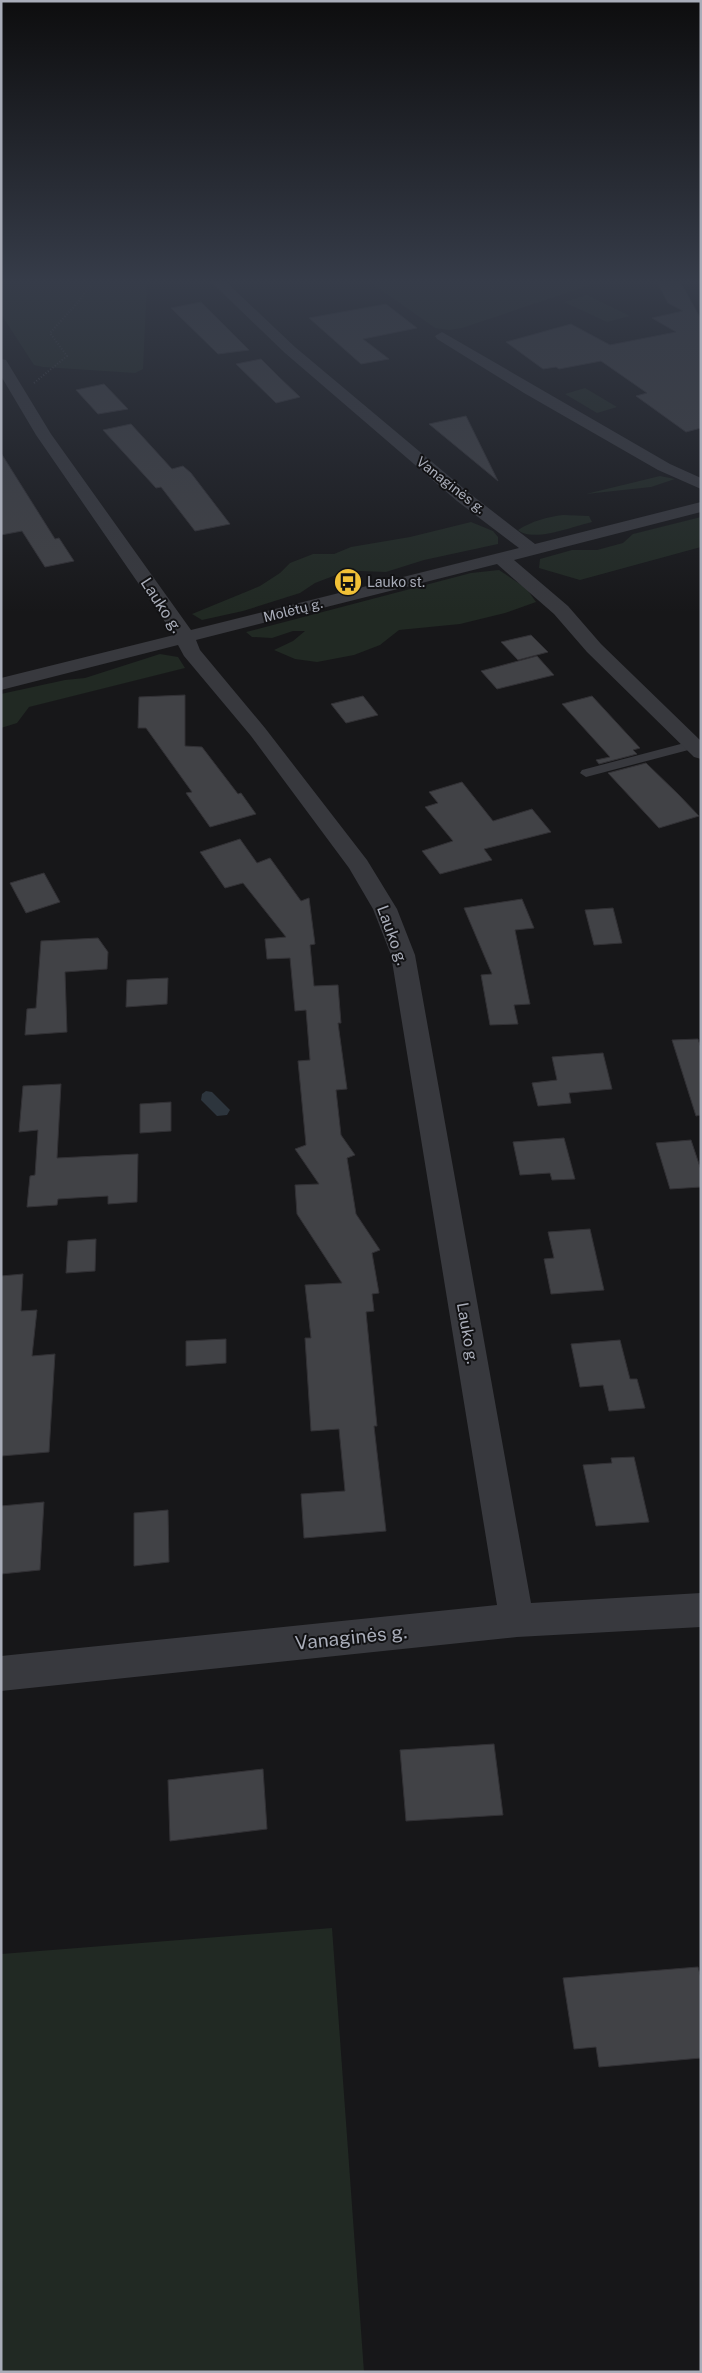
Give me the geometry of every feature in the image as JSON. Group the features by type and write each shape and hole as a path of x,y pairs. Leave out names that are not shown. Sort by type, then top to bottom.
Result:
{"street":[{"name":"Lauko g.","path":"18,391 44,435 182,631 191,652 258,732 359,865 385,909 403,955 517,1620"},
{"name":"Vanaginės g.","path":"337,391 462,498 489,515 531,549"},
{"path":"531,391 664,468 701,484"},
{"name":"Molėtų g.","path":"1,684 701,507"},
{"path":"500,557 561,610 594,648 696,749"},
{"name":"Vanaginės g.","path":"1,1674 517,1620 701,1610"}],"lane":[{"path":"586,773 696,749"}],"path":[{"path":"20,394 24,391"}],"shaded area":[{"path":"576,391 590,391 617,407 597,413 565,394"},
{"path":"660,476 675,479 651,487 586,494"},
{"path":"563,515 589,516 592,522 543,534 525,534 518,530 540,520"},
{"path":"701,517 701,547 580,580 539,568 540,559 572,550 597,550 623,543 633,534"},
{"path":"471,522 493,531 498,537 498,544 424,560 386,572 360,571 336,575 315,583 300,593 243,611 202,620 192,614 260,586 280,573 290,563 313,554 334,554 351,547 410,537"},
{"path":"499,570 526,588 536,602 505,613 460,624 399,630 380,645 354,655 317,662 295,659 274,650 293,641 305,631 293,631 272,638 252,637 246,632 471,573"},
{"path":"160,654 178,657 185,668 29,707 17,723 1,728 1,694 65,680 85,678"},
{"path":"206,1091 212,1092 230,1110 227,1115 217,1116 201,1100 202,1094"},
{"path":"332,1928 364,2372 1,2372 1,1954"}],"building":[{"path":"77,391 110,391 128,409 98,414"},
{"path":"263,391 294,391 300,397 276,403"},
{"path":"644,391 701,391 701,428 686,432 636,396 647,393"},
{"path":"466,416 498,481 429,424"},
{"path":"131,424 172,469 183,466 191,473 230,524 195,531 161,487 156,488 103,430"},
{"path":"1,453 55,539 59,538 74,561 45,567 22,531 1,535"},
{"path":"531,635 548,652 518,660 501,642"},
{"path":"537,656 554,675 497,689 481,671"},
{"path":"185,695 185,746 202,747 256,814 210,827 186,793 192,792 146,728 138,728 139,697"},
{"path":"363,696 378,715 346,723 331,704"},
{"path":"592,696 640,748 633,750 637,754 599,764 596,760 610,757 562,704"},
{"path":"646,763 699,816 659,828 608,773"},
{"path":"462,782 493,821 532,809 551,832 484,849 492,860 440,874 422,851 453,841 425,807 438,803 429,792"},
{"path":"240,839 257,863 270,858 301,901 309,898 315,944 310,945 314,986 338,985 341,1023 338,1023 347,1089 336,1090 341,1135 355,1155 347,1158 356,1214 380,1250 372,1253 379,1293 372,1294 374,1311 366,1312 377,1426 374,1426 386,1531 304,1538 301,1494 345,1491 339,1429 311,1431 305,1338 311,1338 305,1285 342,1283 297,1214 295,1185 319,1184 295,1149 306,1145 298,1061 310,1060 306,1010 295,1011 290,958 267,959 265,939 286,937 243,883 225,888 200,852"},
{"path":"44,873 60,902 26,913 10,883"},
{"path":"522,899 534,928 515,930 530,1004 514,1005 518,1024 490,1025 481,975 492,974 464,908"},
{"path":"613,908 622,943 594,945 585,910"},
{"path":"98,938 108,952 107,969 65,972 67,1032 25,1035 27,1009 36,1008 41,941"},
{"path":"168,978 167,1004 126,1007 127,980"},
{"path":"698,1039 701,1048 700,1115 696,1116 672,1040"},
{"path":"603,1053 612,1089 569,1093 571,1103 538,1106 532,1083 557,1080 552,1057"},
{"path":"61,1084 57,1158 138,1154 137,1202 108,1204 108,1196 58,1199 57,1205 27,1207 30,1176 35,1175 38,1130 19,1132 23,1086"},
{"path":"171,1102 171,1131 140,1133 140,1104"},
{"path":"564,1138 575,1179 552,1180 550,1173 520,1175 513,1142"},
{"path":"691,1140 701,1170 701,1187 670,1189 656,1143"},
{"path":"590,1229 604,1290 551,1294 544,1259 554,1258 548,1232"},
{"path":"96,1239 95,1271 66,1273 68,1241"},
{"path":"23,1274 21,1311 37,1310 32,1356 55,1354 49,1452 1,1456 1,1276"},
{"path":"226,1339 226,1363 186,1366 186,1341"},
{"path":"620,1340 630,1379 637,1379 645,1408 609,1411 603,1385 580,1387 571,1344"},
{"path":"634,1457 649,1522 596,1526 583,1465 612,1463 611,1458"},
{"path":"44,1502 40,1570 1,1574 1,1506"},
{"path":"168,1510 169,1562 134,1566 134,1513"},
{"path":"494,1744 503,1815 406,1821 400,1750"},
{"path":"263,1769 267,1829 170,1841 168,1780"},
{"path":"698,1967 701,1978 701,2058 599,2067 596,2047 574,2049 563,1978"}],"place":[{"name":"Lauko st.","path":"348,582"}]}
